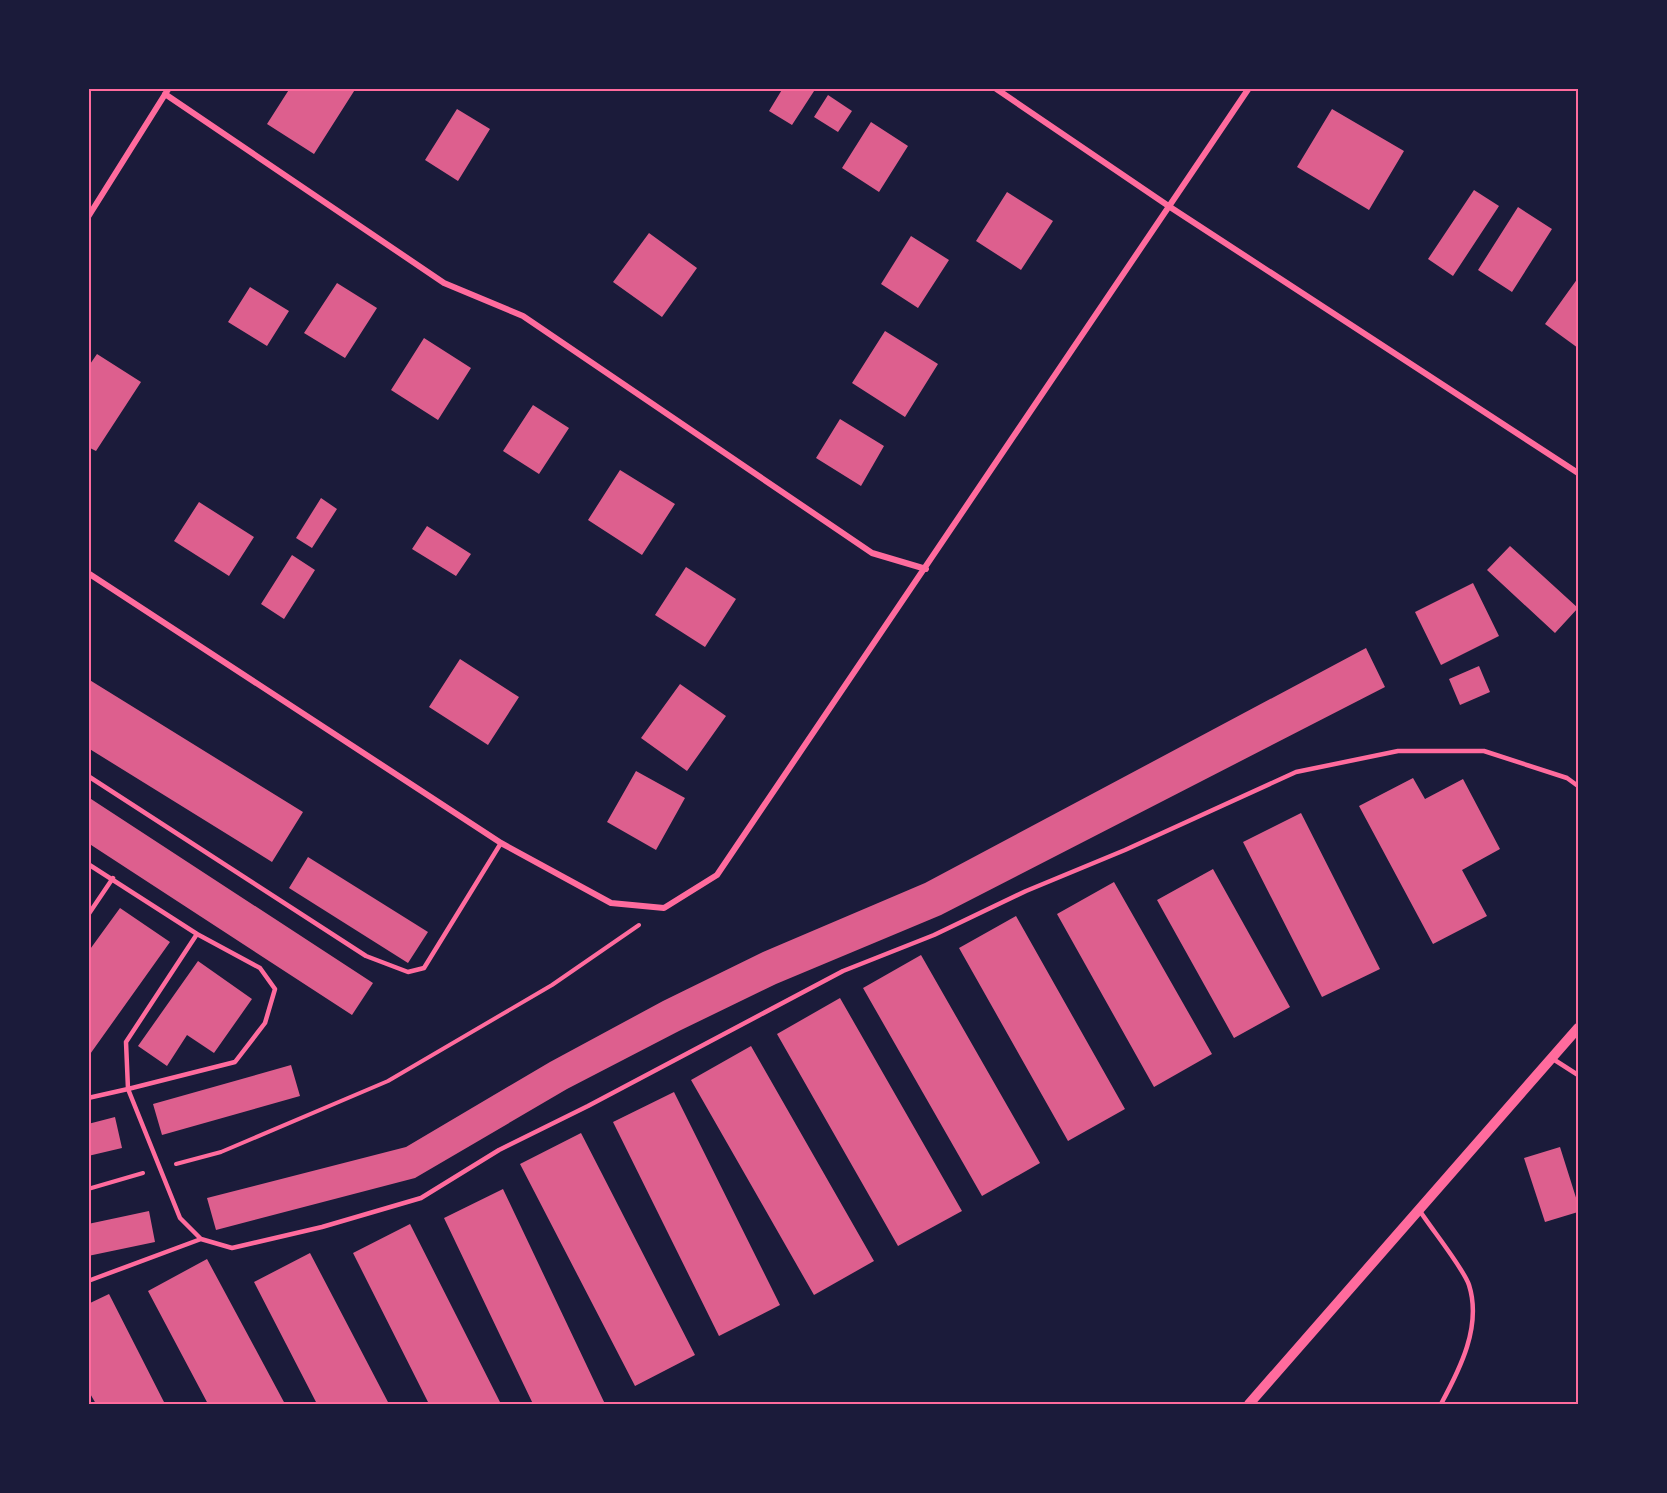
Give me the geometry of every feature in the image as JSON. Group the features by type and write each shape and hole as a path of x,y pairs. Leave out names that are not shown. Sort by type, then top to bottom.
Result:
{"street":[{"path":"995,88 1170,207 1578,473"},
{"path":"88,573 501,843 611,903 664,908 717,874 926,569 1249,88"},
{"path":"88,217 167,91 444,283 523,316 872,553 926,569"},
{"path":"1249,1404 1418,1208 1553,1059 1578,1028"}],"lane":[{"path":"197,934 126,1042 128,1089 180,1218 201,1239 232,1248 321,1227 421,1198 499,1150 588,1106 843,971 934,935 1026,891 1125,850 1296,772 1398,751 1484,751 1567,778 1578,786"},
{"path":"88,776 366,956 408,972 424,968 501,843"},
{"path":"88,864 197,934 260,968 275,989 265,1023 234,1062 88,1098"},
{"path":"88,915 113,878"},
{"path":"1553,1059 1578,1075"},
{"path":"1418,1208 1469,1284 1473,1319 1463,1362 1441,1404"},
{"path":"88,1281 201,1239"}],"path":[{"path":"88,1188 221,1152 388,1081 552,985 664,908"}],"building":[{"path":"290,88 356,88 314,154 267,124"},
{"path":"783,88 816,88 792,125 769,111"},
{"path":"828,95 852,111 838,132 814,117"},
{"path":"457,109 490,129 458,181 425,160"},
{"path":"1332,109 1404,151 1369,210 1297,167"},
{"path":"871,122 908,146 879,192 842,168"},
{"path":"1474,190 1499,206 1453,276 1428,259"},
{"path":"1007,192 1053,221 1021,270 976,241"},
{"path":"1518,207 1552,229 1512,292 1478,270"},
{"path":"649,233 697,268 662,317 613,282"},
{"path":"911,236 949,260 918,308 881,284"},
{"path":"1578,278 1578,348 1545,324"},
{"path":"337,283 377,308 345,358 304,333"},
{"path":"250,287 289,311 267,346 228,322"},
{"path":"885,331 938,364 905,417 852,383"},
{"path":"424,338 471,368 438,420 391,390"},
{"path":"97,354 141,382 96,451 88,447 88,367"},
{"path":"533,405 569,428 539,474 503,451"},
{"path":"840,419 884,446 861,486 816,458"},
{"path":"620,470 675,504 642,555 588,520"},
{"path":"321,498 337,509 312,548 296,538"},
{"path":"199,502 254,537 229,576 174,541"},
{"path":"427,526 471,554 456,576 412,549"},
{"path":"1510,546 1578,608 1555,633 1487,570"},
{"path":"292,555 315,570 284,619 261,604"},
{"path":"686,567 736,599 705,647 655,615"},
{"path":"1473,583 1499,636 1441,665 1415,612"},
{"path":"1366,648 1385,687 941,915 776,984 679,1031 567,1089 415,1178 216,1230 207,1198 406,1147 550,1062 663,1001 763,952 925,883"},
{"path":"460,659 519,697 488,745 429,707"},
{"path":"1479,666 1490,692 1460,705 1449,679"},
{"path":"88,679 303,812 272,862 88,748"},
{"path":"680,684 726,716 687,771 641,738"},
{"path":"636,771 685,798 656,850 607,822"},
{"path":"1413,778 1425,799 1463,779 1500,849 1462,870 1487,916 1433,944 1359,806"},
{"path":"88,797 373,983 352,1015 88,843"},
{"path":"1301,813 1380,969 1322,997 1243,842"},
{"path":"308,857 428,932 408,963 289,888"},
{"path":"1213,869 1290,1007 1234,1038 1157,900"},
{"path":"1114,882 1212,1054 1154,1087 1057,914"},
{"path":"120,908 170,942 88,1057 88,952"},
{"path":"1016,916 1125,1109 1068,1141 959,948"},
{"path":"921,955 1040,1163 982,1196 863,988"},
{"path":"198,961 252,999 214,1053 187,1035 167,1066 138,1046"},
{"path":"840,998 962,1211 898,1246 777,1034"},
{"path":"751,1046 874,1261 814,1295 691,1080"},
{"path":"291,1065 300,1096 162,1135 153,1104"},
{"path":"674,1092 780,1305 719,1336 613,1122"},
{"path":"115,1117 122,1148 88,1156 88,1124"},
{"path":"581,1133 695,1355 635,1386 520,1164"},
{"path":"1560,1147 1578,1204 1578,1212 1545,1222 1524,1158"},
{"path":"503,1189 605,1404 533,1404 444,1218"},
{"path":"149,1211 155,1242 88,1256 88,1224"},
{"path":"410,1224 501,1404 429,1404 353,1253"},
{"path":"310,1253 389,1404 317,1404 254,1282"},
{"path":"207,1259 285,1404 208,1404 148,1291"},
{"path":"109,1294 165,1404 96,1404 88,1390 88,1304"}]}
